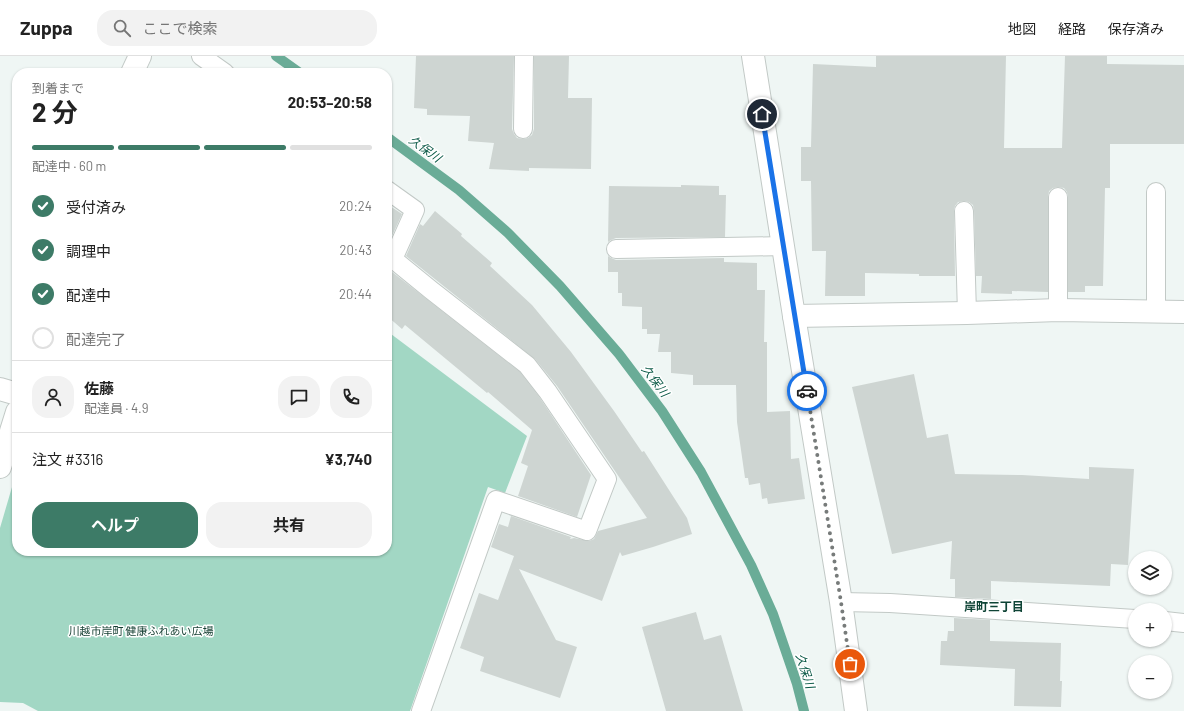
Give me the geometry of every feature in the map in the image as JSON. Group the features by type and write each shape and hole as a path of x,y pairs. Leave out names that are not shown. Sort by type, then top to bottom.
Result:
{"street":[{"path":"134,68 140,56"},
{"path":"753,56 841,602 856,711"},
{"path":"794,316 1058,310 1184,312"},
{"path":"0,389 12,393"},
{"path":"0,467 12,428"}],"lane":[{"path":"201,56 218,68"},
{"path":"523,129 524,56"},
{"path":"1156,192 1156,312"},
{"path":"392,194 415,210 393,259 527,365 548,392 607,479 587,531 496,500 421,711"},
{"path":"1058,197 1058,310"},
{"path":"964,211 967,313"},
{"path":"616,249 784,246"},
{"path":"841,602 890,603 1128,619"},
{"path":"1172,621 1184,622"}],"green space":[{"name":"川越市岸町 健康ふれあい広場","path":"392,335 527,436 505,493 488,487 410,711 38,711 23,703 0,702 0,528 12,487 12,556 392,556"}],"building":[{"path":"416,56 514,56 512,129 517,138 523,139 532,135 534,129 534,56 569,56 568,98 592,98 591,169 529,168 529,171 489,169 494,143 468,141 470,116 427,115 427,109 414,108"},
{"path":"876,56 1006,56 1004,148 1062,148 1065,56 1107,56 1107,64 1184,65 1184,144 1110,144 1110,188 1105,188 1103,286 1085,286 1085,292 1068,292 1068,197 1064,188 1058,187 1049,191 1048,197 1048,292 1012,291 1012,294 981,293 982,276 976,276 974,210 973,205 964,201 958,202 954,211 955,276 865,273 865,296 825,296 826,251 812,251 811,181 801,181 801,147 811,147 813,64 876,67"},
{"path":"681,185 719,186 719,195 726,195 725,237 616,238 608,242 609,186 681,187"},
{"path":"392,207 402,214 392,236"},
{"path":"435,211 462,234 461,236 492,263 490,266 532,305 571,352 642,452 644,451 687,518 692,534 622,556 620,552 602,601 519,569 556,640 577,647 560,698 480,671 484,657 460,648 479,593 498,600 514,556 491,547 499,524 508,527 511,516 571,537 570,539 574,538 589,541 594,539 598,531 647,518 557,386 535,359 406,256 420,224 423,226"},
{"path":"608,256 616,260 724,258 724,262 757,263 757,290 765,290 764,342 767,342 767,412 790,411 791,459 799,458 805,499 768,504 767,498 762,499 760,483 749,485 748,478 745,478 737,422 736,385 693,385 693,375 671,373 671,352 658,352 660,334 647,334 647,329 642,329 642,307 622,306 622,293 618,293 618,272 608,272"},
{"path":"392,272 520,372 540,398 591,475 577,517 518,496 528,466 521,463 532,430 488,392 487,393 405,325 402,329 392,320"},
{"path":"914,374 927,438 948,434 955,474 1022,475 1089,479 1089,467 1134,469 1128,565 1111,564 1110,586 991,581 991,599 955,597 955,579 950,579 952,541 892,554 852,387"},
{"path":"696,612 704,640 721,635 743,711 666,711 642,627"},
{"path":"954,618 990,620 990,641 1061,643 1061,707 1014,706 1015,669 940,665 941,641 947,641 948,631 954,631"}],"waterway":[{"name":"久保川","path":"276,56 293,68"},
{"name":"久保川","path":"392,141 459,190 508,233 560,286 619,354 662,411 701,472 751,565 773,614 797,684 804,711"}],"way so far":[{"path":"807,391 850,664"}],"district":[{"name":"岸町三丁目","path":"994,607"}],"route":[{"path":"762,114 807,391"}]}
